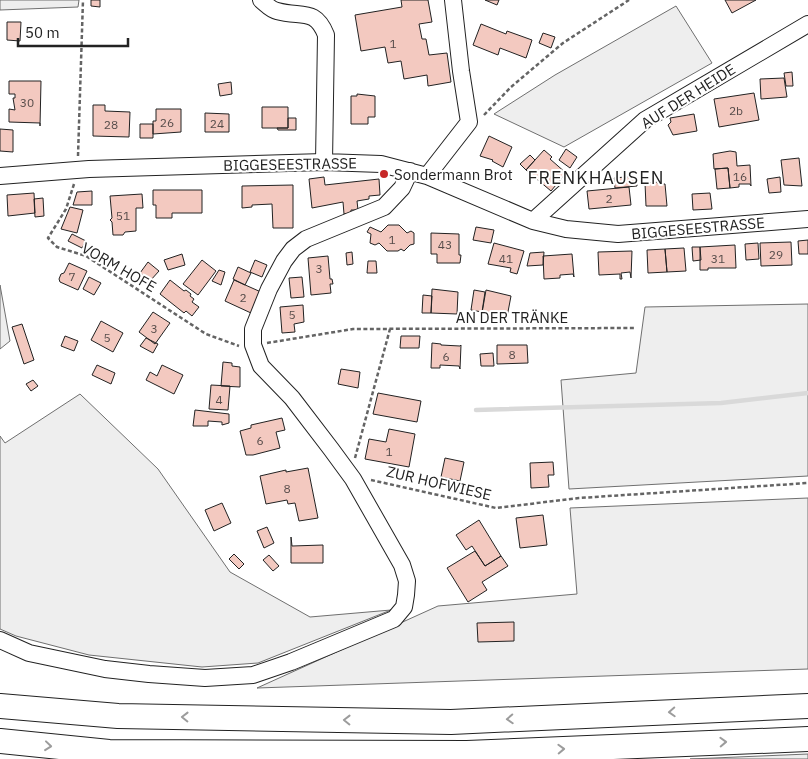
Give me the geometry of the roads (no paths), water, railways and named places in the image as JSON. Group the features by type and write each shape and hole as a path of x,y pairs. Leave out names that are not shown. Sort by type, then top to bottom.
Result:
{"highway":[{"path":"0,706 118,716 451,722 808,706"},
{"path":"0,740 109,752 467,753 808,738"}],"street":[{"path":"261,0 275,11 311,16 322,23 326,35 324,162"},
{"path":"427,176 469,122 453,0"},
{"name":"AUF DER HEIDE","path":"533,221 645,120 808,24"},
{"name":"BIGGESEESTRASSE","path":"0,176 83,169 324,162 380,164 427,176 533,221 566,229 618,234 808,219"},
{"path":"0,640 29,653 105,669 205,678 253,675 290,662 394,619 404,606 407,581 402,564 351,478 292,398 261,366 253,345 253,329 269,289 293,249 306,239 384,206 402,188 410,171"}],"waterway":[{"path":"476,410 721,403 808,393"}],"place":[{"name":"Sondermann Brot","path":"384,174"}],"district":[{"name":"FRENKHAUSEN","path":"596,177"}]}
